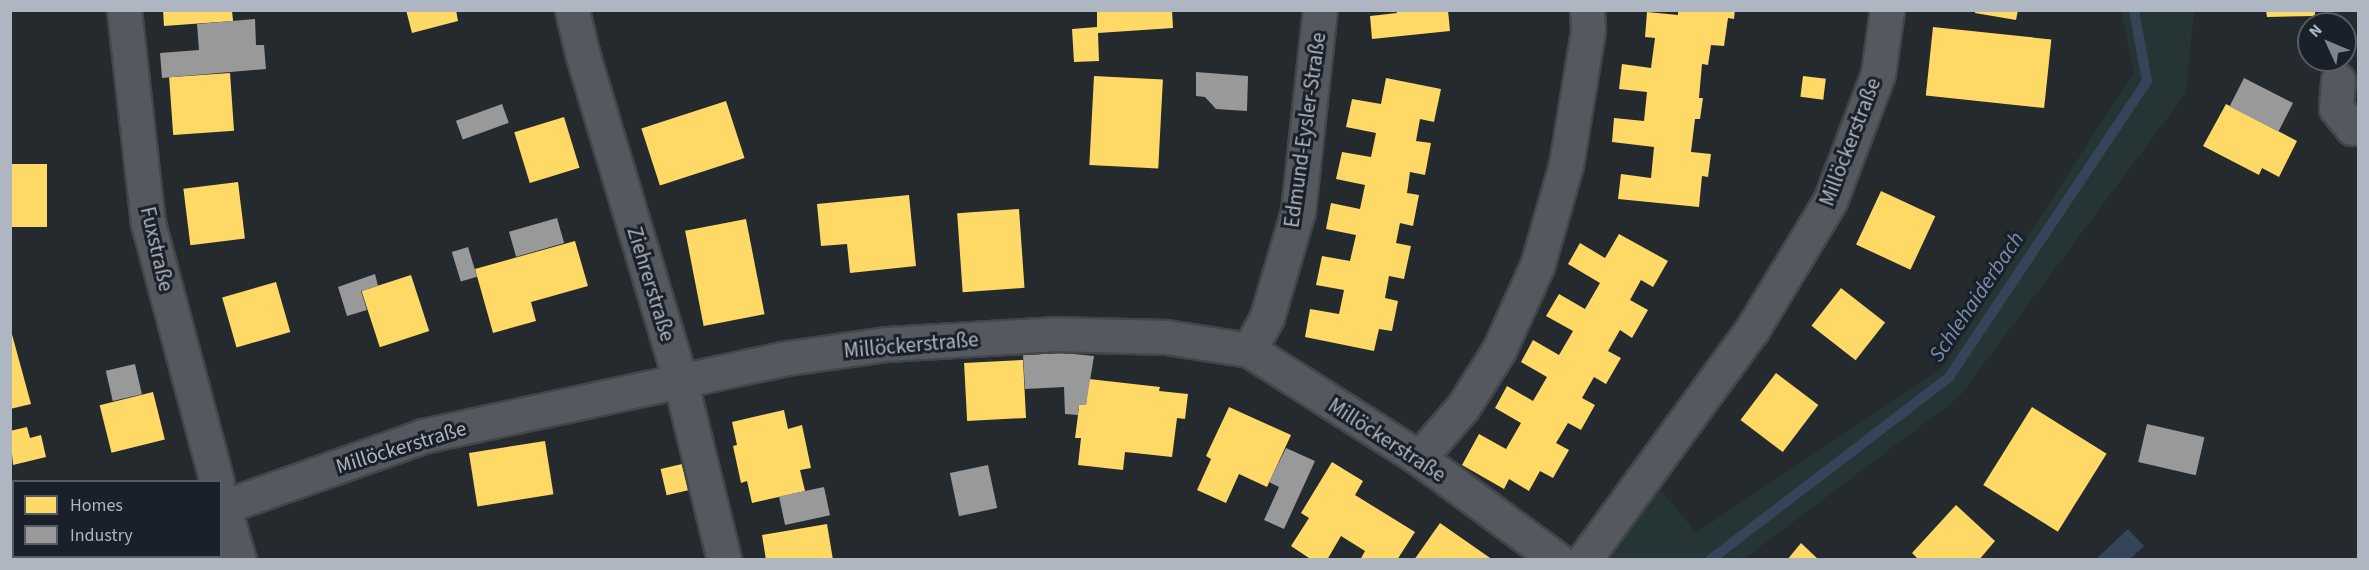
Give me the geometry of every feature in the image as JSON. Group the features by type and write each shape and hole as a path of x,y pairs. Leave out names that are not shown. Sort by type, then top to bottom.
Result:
{"street":[{"name":"Fuxstraße","path":"124,10 148,224 216,480"},
{"name":"Ziehrerstraße","path":"572,10 582,56 680,379 723,560"},
{"name":"Edmund-Eysler-Straße","path":"1250,350 1266,317 1298,211 1320,10"},
{"path":"1419,458 1463,407 1499,350 1537,266 1566,165 1588,30 1587,10"},
{"name":"Millöckerstraße","path":"1584,560 1753,328 1830,201 1878,74 1887,10"},
{"path":"2338,80 2336,108 2352,128 2358,128"},
{"name":"Millöckerstraße","path":"222,498 423,436 781,358 887,344 1053,334 1166,337 1250,350 1419,458 1558,560"},
{"name":"Fuxstraße","path":"222,501 239,560"}],"shaded area":[{"path":"2121,11 2194,11 2186,93 1959,397 1744,559 1593,560 1656,484 1696,533 1941,369 2134,73"}],"water":[{"path":"2128,529 2144,546 2130,559 2096,559"}],"building: Homes":[{"path":"163,10 232,10 233,21 164,26"},
{"path":"406,10 456,10 458,21 412,33"},
{"path":"1097,10 1172,10 1173,28 1098,33 1099,61 1074,62 1072,29 1097,27"},
{"path":"1396,10 1448,10 1450,31 1372,39 1370,16 1397,13"},
{"path":"1678,10 1735,10 1734,19 1728,18 1724,46 1711,45 1708,65 1702,64 1699,98 1703,98 1700,119 1695,119 1691,152 1711,154 1708,177 1702,176 1699,207 1618,199 1621,174 1651,178 1654,147 1612,142 1614,118 1644,121 1647,92 1619,89 1622,64 1651,68 1655,38 1645,37 1647,12 1678,15"},
{"path":"1975,10 2018,10 2016,20 1975,13"},
{"path":"2266,10 2315,10 2315,12 2297,12 2297,16 2267,17"},
{"path":"1933,27 2051,39 2044,108 1926,96"},
{"path":"230,73 234,131 173,135 169,77"},
{"path":"1094,76 1163,80 1158,168 1089,165"},
{"path":"1803,76 1826,79 1823,100 1800,97"},
{"path":"1386,78 1441,89 1434,122 1420,119 1416,141 1431,143 1425,175 1410,172 1407,193 1419,195 1413,226 1400,223 1396,243 1411,246 1404,279 1389,276 1385,298 1398,301 1392,331 1379,329 1374,351 1305,337 1310,309 1339,314 1344,290 1316,285 1322,256 1350,261 1356,235 1326,229 1331,203 1360,209 1365,185 1336,179 1342,152 1371,157 1376,133 1346,127 1352,99 1381,104"},
{"path":"726,101 745,158 660,186 641,129"},
{"path":"2226,104 2297,141 2279,177 2262,168 2259,175 2203,146"},
{"path":"564,117 579,168 530,183 514,132"},
{"path":"10,164 47,164 47,227 10,227"},
{"path":"238,182 245,239 190,245 183,189"},
{"path":"1881,191 1935,216 1910,270 1856,244"},
{"path":"909,195 916,266 850,273 847,244 821,246 817,204"},
{"path":"1019,209 1025,288 963,292 957,213"},
{"path":"746,219 765,314 704,326 685,231"},
{"path":"1619,234 1668,261 1653,287 1641,280 1630,300 1648,310 1632,338 1620,330 1608,351 1621,358 1606,384 1594,377 1582,398 1595,405 1581,430 1568,423 1556,443 1569,450 1553,478 1540,471 1529,491 1509,479 1504,489 1462,465 1479,434 1506,449 1521,423 1495,408 1507,386 1533,401 1547,377 1521,362 1533,340 1559,355 1573,331 1546,316 1559,294 1585,309 1600,283 1568,264 1580,243 1605,258"},
{"path":"575,241 588,286 531,302 536,321 493,333 475,269"},
{"path":"411,275 429,331 380,347 362,291"},
{"path":"276,282 290,332 237,347 222,297"},
{"path":"1841,288 1885,322 1856,360 1811,326"},
{"path":"10,327 31,404 10,409"},
{"path":"1023,360 1026,418 967,421 964,363"},
{"path":"1776,373 1818,405 1783,452 1740,420"},
{"path":"1089,379 1160,387 1159,391 1188,394 1185,419 1177,418 1172,457 1125,452 1123,470 1078,465 1081,438 1075,438 1079,405 1086,405"},
{"path":"153,392 165,440 111,453 100,405"},
{"path":"1229,407 1291,435 1267,487 1239,474 1226,503 1197,490 1211,459 1206,456"},
{"path":"2032,407 2107,454 2058,532 1983,485"},
{"path":"784,410 788,429 802,425 811,468 800,470 805,491 752,503 747,481 741,483 733,446 737,445 732,422"},
{"path":"27,427 30,438 41,435 46,457 13,465 10,431"},
{"path":"545,441 553,494 477,506 469,453"},
{"path":"1332,462 1363,481 1355,495 1415,532 1397,560 1360,560 1365,551 1341,536 1327,560 1312,560 1291,546 1309,518 1301,513"},
{"path":"682,464 688,490 667,495 661,469"},
{"path":"1956,505 1995,541 1979,560 1919,560 1912,553"},
{"path":"1440,523 1493,560 1414,560"},
{"path":"827,524 833,560 766,560 762,535"},
{"path":"1801,543 1819,560 1787,560"}],"building: Industry":[{"path":"255,19 256,45 264,45 266,69 162,78 160,53 199,50 197,24"},
{"path":"1196,72 1248,76 1247,111 1216,109 1205,97 1196,96"},
{"path":"2244,78 2293,103 2278,131 2229,107"},
{"path":"502,104 509,123 463,140 456,121"},
{"path":"557,218 564,243 516,257 509,232"},
{"path":"468,247 477,277 461,282 452,252"},
{"path":"375,274 378,286 361,291 367,310 347,316 338,287"},
{"path":"1063,353 1094,356 1086,405 1079,405 1078,415 1065,414 1064,387 1025,389 1023,355"},
{"path":"135,364 142,394 113,401 106,371"},
{"path":"2147,424 2204,437 2196,475 2138,462"},
{"path":"1286,448 1315,461 1284,529 1264,520 1279,487 1269,482"},
{"path":"988,465 997,508 959,516 950,473"},
{"path":"824,487 830,515 785,525 779,497"}],"waterway":[{"name":"Schlehaiderbach","path":"1710,560 1949,377 2147,81 2134,10"}]}
